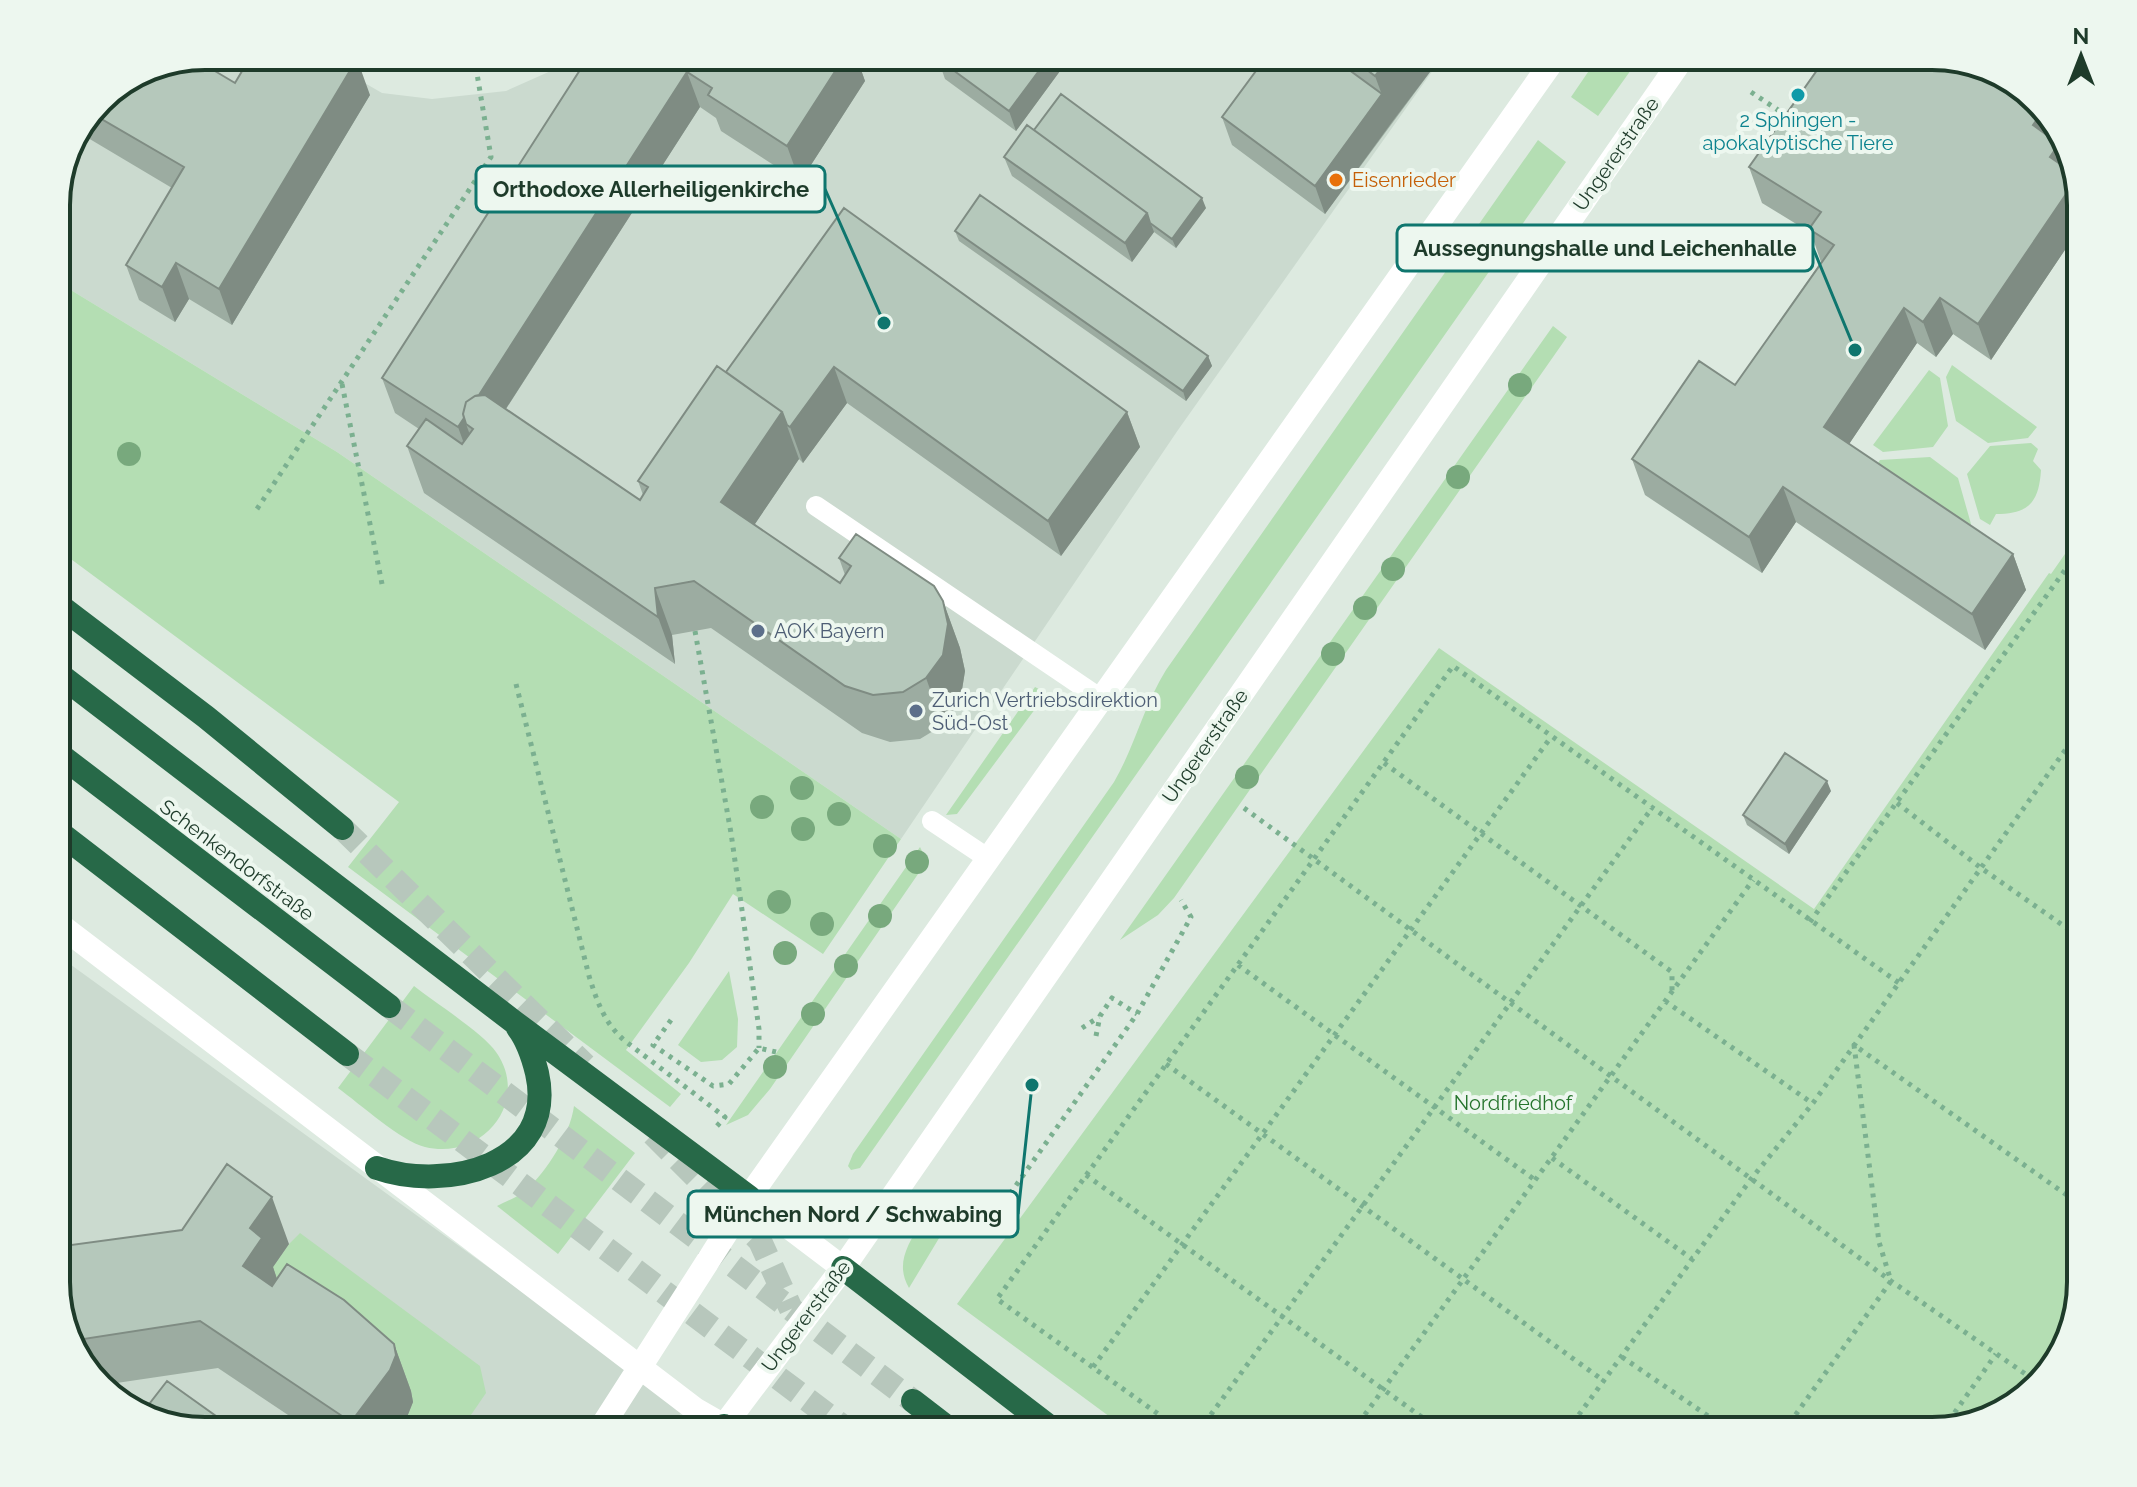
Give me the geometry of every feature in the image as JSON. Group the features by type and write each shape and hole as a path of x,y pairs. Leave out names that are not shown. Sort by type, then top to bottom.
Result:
{"highway":[{"path":"70,614 206,717 342,828"},
{"path":"70,683 749,1197"},
{"name":"Schenkendorfstraße","path":"70,763 389,1006"},
{"path":"70,841 347,1054"},
{"path":"377,1168 408,1175 462,1174 483,1168 512,1153 531,1127 539,1101 538,1077 532,1055 514,1022"},
{"path":"843,1268 1037,1417"},
{"path":"913,1401 934,1417"}],"main road":[{"path":"608,1417 749,1197 1546,70"},
{"name":"Ungererstraße","path":"734,1417 843,1268 1674,70"},
{"path":"70,933 707,1417"},
{"path":"749,1197 843,1268"}],"lane":[{"path":"816,506 1101,699"},
{"path":"932,821 989,859"}],"path":[{"path":"257,509 491,157 476,70"},
{"path":"1751,92 1795,121"},
{"path":"342,383 383,589"},
{"path":"1810,922 2067,567"},
{"path":"671,1020 653,1045 713,1086 729,1084 759,1048 759,1029 731,833 695,631"},
{"path":"1163,1417 997,1299 1453,666 1899,983"},
{"path":"516,684 589,976 603,1015 610,1029 725,1117"},
{"path":"1093,1367 1551,737"},
{"path":"1577,1417 1751,1179 1813,1103 2067,748"},
{"path":"1384,763 1672,972 1672,991"},
{"path":"1897,803 1981,868 2067,928"},
{"path":"1244,808 1891,1281 2029,1376"},
{"path":"1209,1417 1652,808"},
{"path":"1363,1417 1753,880"},
{"path":"972,1225 1005,1201 1137,1014 1191,917 1181,900"},
{"path":"1238,965 1535,1180"},
{"path":"1096,1036 1100,1016 1112,998 1137,1014"},
{"path":"1665,1001 1813,1103"},
{"path":"1082,1028 1100,1016"},
{"path":"1854,1045 2067,1195"},
{"path":"1854,1045 1879,1242 1891,1281"},
{"path":"759,1048 776,1052"},
{"path":"1166,1064 1604,1381"},
{"path":"1552,1158 1692,1259"},
{"path":"1086,1175 1422,1417"},
{"path":"1794,1417 1891,1281"},
{"path":"1953,1415 1996,1354"},
{"path":"1622,1357 1710,1417"}],"shaded area":[{"path":"205,70 342,70 382,93 432,99 506,91 553,70 1433,70 1178,430 901,839 337,452 70,290 70,196 75,170 84,145 98,123 116,103 137,88 178,73"},
{"path":"70,964 684,1409 678,1417 205,1417 161,1410 130,1394 109,1378 88,1350 77,1326 70,1291"}],"green space":[{"path":"1589,70 1631,70 1598,116 1571,97"},
{"path":"1538,140 1566,162 860,1168 851,1170 848,1166 853,1154 1114,782 1166,670"},
{"path":"70,290 337,452 901,839 823,954 733,894 689,963 626,1050 681,1094 670,1107 348,867 399,802 70,558"},
{"path":"1553,326 1567,337 1174,898 1158,915 1120,940"},
{"path":"1952,365 2037,427 2028,438 1988,443 1956,421 1946,377"},
{"path":"1929,370 1940,378 1948,426 1933,447 1883,452 1873,445"},
{"path":"2031,443 2038,449 2033,461 2041,470 2035,498 2017,512 1996,514 1990,525 1980,519 1967,474 1990,446"},
{"path":"1930,457 1958,478 1971,524 1963,534 1875,468 1880,460"},
{"name":"Nordfriedhof","path":"2067,551 2067,1282 2064,1309 2053,1342 2034,1371 2007,1394 1967,1412 1932,1417 1110,1417 957,1304 1439,648 1814,909"},
{"path":"1035,687 1047,693 957,814 946,815"},
{"path":"920,847 927,861 770,1089 748,1115 726,1125"},
{"path":"729,971 738,1019 737,1047 722,1060 701,1062 678,1045"},
{"path":"414,986 481,1036 496,1052 505,1071 508,1089 504,1107 495,1123 482,1136 465,1145 446,1149 415,1143 338,1088"},
{"path":"574,1106 635,1153 558,1254 497,1206 523,1192 542,1173 563,1140"},
{"path":"953,1215 909,1288 903,1263 920,1224"},
{"path":"300,1233 480,1366 486,1393 470,1417 406,1417 411,1391 267,1275"}],"building":[{"path":"213,70 235,83 243,70 350,70 219,289 176,263 162,287 126,265 184,167 102,119 116,103 137,88 178,73"},
{"path":"580,70 836,70 787,146 708,95 712,88 687,72 479,395 466,402 464,418 458,427 382,378"},
{"path":"953,70 1040,70 1009,111"},
{"path":"1257,70 1349,70 1382,94 1315,186 1222,117"},
{"path":"1817,70 1932,70 1976,77 2007,93 2028,109 2037,120 2033,125 2049,136 2055,149 2050,157 2060,164 2066,194 1978,324 1940,298 1923,322 1904,308 1824,427 2013,554 1972,614 1783,487 1749,537 1632,459 1699,361 1735,385 1834,245 1809,229 1821,212 1749,167"},
{"path":"1061,94 1202,198 1172,239 1150,223 1147,213 1034,130"},
{"path":"1027,125 1147,213 1125,243 1004,157"},
{"path":"980,195 1208,356 1183,391 955,231"},
{"path":"844,208 1127,412 1048,521 834,367 790,427 782,412 726,372"},
{"path":"717,366 782,412 721,502 840,583 851,566 839,558 856,534 934,586 943,601 948,624 943,655 926,678 903,692 873,695 845,686 694,581 655,588 658,617 407,446 426,419 462,444 473,429 466,424 463,414 466,402 475,396 485,395 640,500 648,487 638,481"},
{"path":"1785,753 1827,781 1785,844 1743,815"},
{"path":"227,1164 272,1197 250,1228 262,1238 243,1266 272,1286 287,1264 344,1300 394,1344 396,1355 390,1370 355,1417 344,1417 200,1321 83,1339 70,1291 70,1245 182,1230"},
{"path":"167,1381 217,1417 187,1416 149,1405"}],"tunnel":[{"path":"342,828 585,1065"},
{"path":"389,1006 913,1401"},
{"path":"347,1054 830,1417"},
{"path":"653,1134 760,1241 791,1309"}],"place":[{"name":"2 Sphingen - apokalyptische Tiere","path":"1798,95"},
{"name":"Eisenrieder","path":"1336,180"},
{"name":"Orthodoxe Allerheiligenkirche","path":"884,323"},
{"name":"Aussegnungshalle und Leichenhalle","path":"1855,350"},
{"name":"AOK Bayern","path":"758,631"},
{"name":"Zurich Vertriebsdirektion Süd-Ost","path":"916,711"},
{"name":"München Nord / Schwabing","path":"1032,1085"}]}
